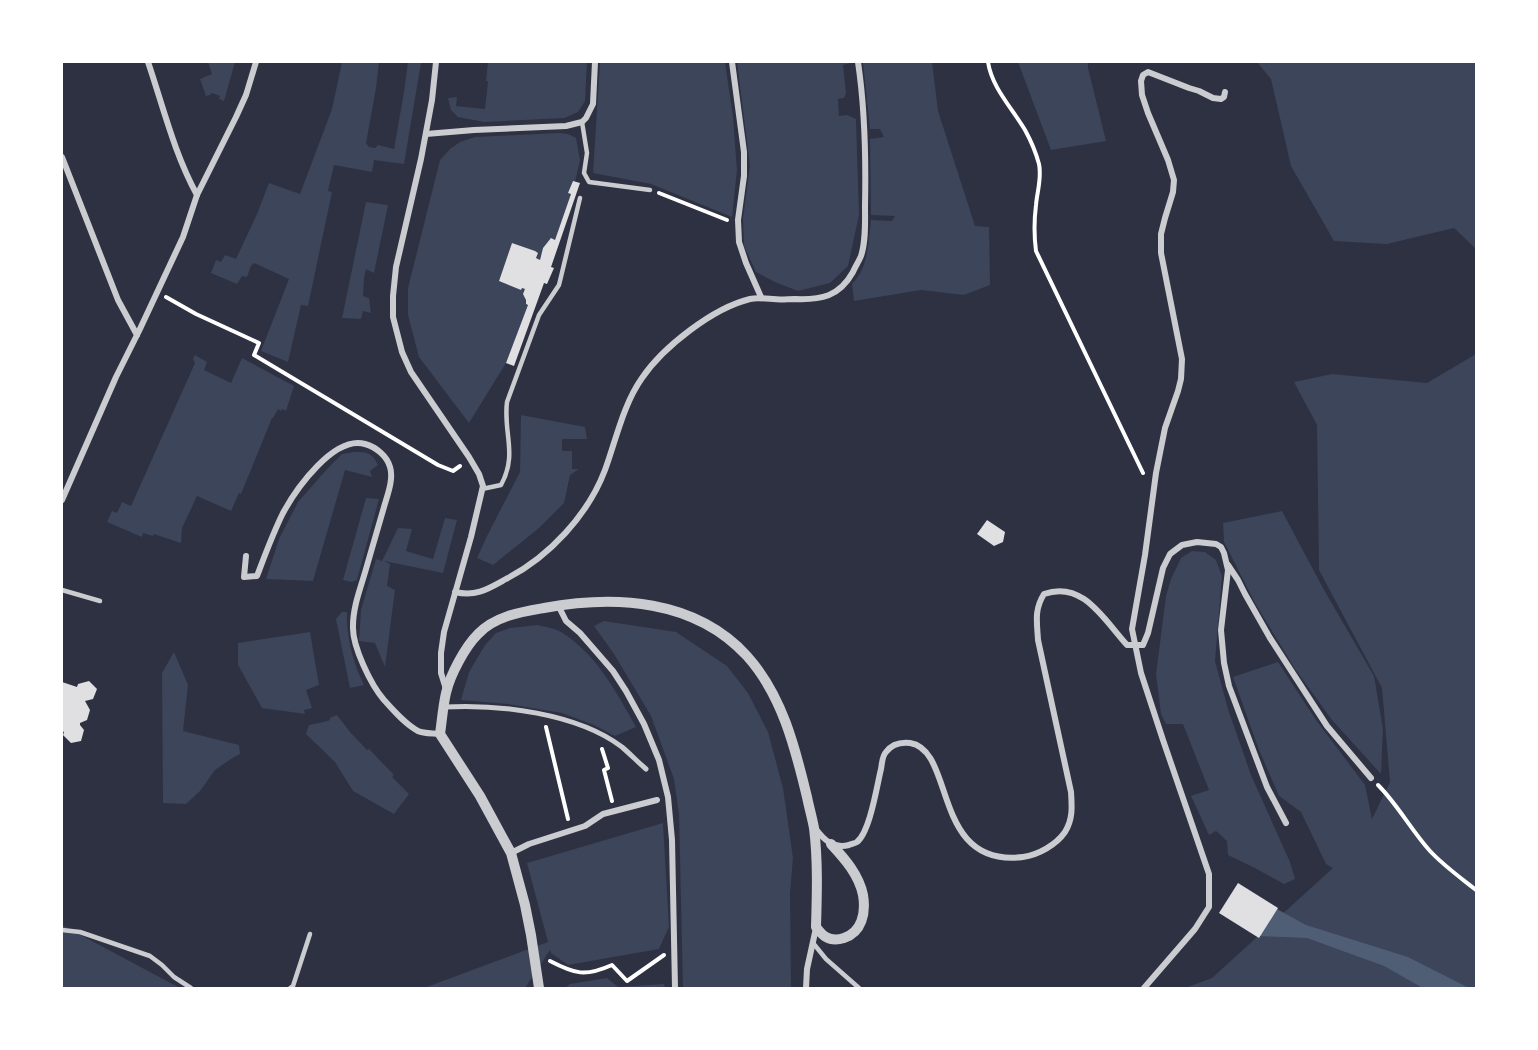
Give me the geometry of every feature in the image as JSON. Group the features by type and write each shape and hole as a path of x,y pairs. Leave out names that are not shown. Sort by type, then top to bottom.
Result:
{"street":[{"path":"148,62 178,152 197,195"},
{"path":"62,500 116,377 183,237 197,195 246,95 256,62"},
{"path":"436,62 426,134 396,267 393,317 402,352 411,372 469,457 483,486 444,632 441,673 447,690"},
{"path":"426,134 481,129 566,126 582,122 593,104 595,62"},
{"path":"732,62 744,152 744,176 738,220 739,242 761,297"},
{"path":"455,592 476,594 511,577 549,549 575,520 596,489 604,472 621,421 641,379 657,359 677,340 727,308 748,300 761,297 810,300 825,298 840,289 852,274 861,255 865,231 863,108 858,62"},
{"path":"1144,988 1195,929 1209,907 1209,874 1141,673 1132,629 1165,428 1181,379 1182,359 1161,253 1161,234 1173,192 1174,180 1142,95 1141,81 1143,75 1148,72 1213,98 1221,99 1225,92"},
{"path":"62,156 118,300 137,335"},
{"path":"246,556 244,577 257,576 283,513 311,472 336,449 358,442 370,445 382,454 390,468 391,477 355,607 353,628 358,651 378,693 419,732 440,734"},
{"path":"831,844 843,846 857,842 865,832 884,754 894,745 903,742 917,744 925,751 935,768 959,827 975,846 994,857 1012,859 1028,857 1053,844 1067,828 1072,803 1038,640 1036,617 1038,603 1044,594 1051,591 1066,591 1093,605 1127,645 1143,645 1149,633 1163,568 1170,554 1182,545 1197,542 1215,544 1224,553 1228,581 1221,630 1224,663 1250,744 1267,787 1286,823"},
{"path":"1227,565 1238,580 1270,638 1327,726 1371,778"},
{"path":"539,988 525,905 511,853 480,796 440,734 447,690 464,653 479,633 497,620 558,605 620,601 654,606 694,618 730,640 762,676 777,702 788,728 814,827 816,927 807,969 806,988"},
{"path":"558,605 566,621 580,633 613,671 644,724 659,760 668,797 672,840 675,988"},
{"path":"444,707 484,708 542,714 598,734 621,747 646,769"},
{"path":"511,853 529,844 585,826 603,813 657,800"},
{"path":"814,827 850,864 863,894 864,909 862,921 851,935 837,940 828,938 816,927"}],"lane":[{"path":"582,122 587,153 584,173 589,183 650,190"},
{"path":"482,489 501,485 507,475 510,459 507,402 538,315 559,285 580,198"},
{"path":"62,590 100,601"},
{"path":"62,930 80,932 150,956 190,988"},
{"path":"290,988 293,986 310,933"},
{"path":"813,943 826,960 860,988"}],"path":[{"path":"988,62 989,72 1012,113 1026,131 1039,165 1040,183 1034,235 1036,251 1146,478 1152,502"},
{"path":"663,195 727,219"},
{"path":"156,294 259,343 254,355 400,443 453,471"},
{"path":"542,714 570,831"},
{"path":"598,734 608,768 604,770 615,810"},
{"path":"1371,778 1388,796 1431,852 1476,891"},
{"path":"549,960 567,970 585,973 612,965 627,981 657,960"}],"shaded area":[{"path":"208,62 235,62 224,101 219,99 220,96 212,93 206,96 200,79 212,74"},
{"path":"342,62 379,62 366,143 369,147 375,148 378,145 394,149 408,62 421,63 404,164 374,160 372,172 334,165 328,191 332,192 308,306 301,305 288,362 261,351 289,279 254,263 247,277 242,276 237,284 211,273 216,260 221,262 225,255 236,259 269,183 300,194 332,109"},
{"path":"488,62 587,62 585,101 578,112 565,118 484,122 458,117 451,110 448,98 457,97 456,106 485,109"},
{"path":"600,62 725,62 733,117 737,170 732,217 651,184 593,173"},
{"path":"737,62 850,62 843,65 846,93 844,98 838,99 839,116 847,115 856,119 859,215 848,266 830,283 798,291 775,282 756,272 744,246 743,218 750,166"},
{"path":"863,62 932,62 938,111 975,226 989,227 990,285 964,295 921,290 854,301 852,284 865,262 871,220 892,221 895,216 871,215 870,139 884,137 880,129 870,129"},
{"path":"1018,62 1088,62 1106,141 1051,150"},
{"path":"1257,62 1476,62 1476,249 1454,228 1387,244 1334,241 1291,166 1271,79"},
{"path":"558,133 576,138 580,160 575,182 569,193 571,194 555,240 551,239 543,248 540,260 536,258 538,253 512,243 499,281 521,290 525,289 528,305 506,363 469,423 419,357 408,315 408,288 440,160 460,142 475,137"},
{"path":"366,202 388,205 374,273 366,269 364,278 363,296 369,298 371,313 363,311 361,319 342,318"},
{"path":"1476,354 1476,988 1185,988 1212,978 1333,868 1326,864 1301,812 1279,796 1259,750 1233,677 1278,662 1316,720 1365,785 1372,819 1390,782 1382,688 1319,570 1317,425 1294,382 1332,374 1427,383"},
{"path":"195,355 207,362 204,370 231,383 242,358 294,386 286,411 278,409 272,418 241,494 239,493 231,511 197,496 182,528 181,543 154,534 153,536 143,533 142,537 107,522 112,511 117,513 122,502 131,506 195,363 193,359"},
{"path":"521,415 585,427 587,439 562,439 562,451 572,451 572,469 579,469 570,475 564,503 539,528 493,565 477,558 520,472"},
{"path":"354,452 369,454 378,465 370,471 372,477 345,470 313,581 266,579 279,539 298,502 342,454"},
{"path":"366,498 379,499 357,580 352,582 343,580"},
{"path":"1282,511 1374,676 1383,729 1381,774 1332,720 1295,669 1255,603 1224,542 1223,523"},
{"path":"445,518 457,520 443,573 384,561 390,564 387,586 395,590 385,667 375,643 359,641 361,610 376,559 382,561 398,528 412,529 406,551 433,559"},
{"path":"1192,551 1205,552 1216,560 1222,576 1215,661 1228,709 1251,775 1290,862 1295,879 1284,884 1228,855 1227,841 1216,831 1209,835 1191,796 1209,790 1183,724 1166,724 1161,714 1156,674 1166,596 1181,558"},
{"path":"342,612 347,612 351,649 364,685 350,688 336,619"},
{"path":"604,621 676,632 727,666 748,693 768,732 783,788 793,858 790,893 791,988 683,988 679,815 674,779 651,716 614,654 594,626"},
{"path":"538,625 561,632 585,651 604,675 636,727 615,736 562,713 508,704 461,700 469,672 485,645 496,633 510,628"},
{"path":"310,632 319,685 306,690 312,708 304,710 305,714 262,708 238,665 238,643"},
{"path":"174,652 188,685 183,731 239,745 240,754 215,770 200,791 186,804 163,803 162,673"},
{"path":"337,715 350,732 394,775 392,777 409,794 394,814 353,791 335,762 306,734 309,725 330,720"},
{"path":"663,823 669,927 659,949 568,965 550,950 525,988 424,988 548,942 527,863"},
{"path":"1277,909 1306,925 1408,957 1469,988 1421,987 1384,966 1307,938 1258,936"},
{"path":"62,925 180,988 62,988"},
{"path":"607,978 618,987 664,984 665,988 565,988 570,984"}],"building":[{"path":"573,181 580,183 551,267 554,268 547,284 544,283 514,366 506,363 528,305 523,294 525,289 521,290 499,281 512,243 535,251 538,253 536,258 540,260 543,248 551,238 555,240 571,194 568,193"},
{"path":"987,520 1005,532 1003,542 994,546 977,534"},
{"path":"89,681 97,689 93,699 85,701 90,710 87,720 80,723 84,730 81,741 71,743 62,731 62,682 77,687 78,684"},
{"path":"1238,883 1278,908 1259,938 1219,913"}]}
